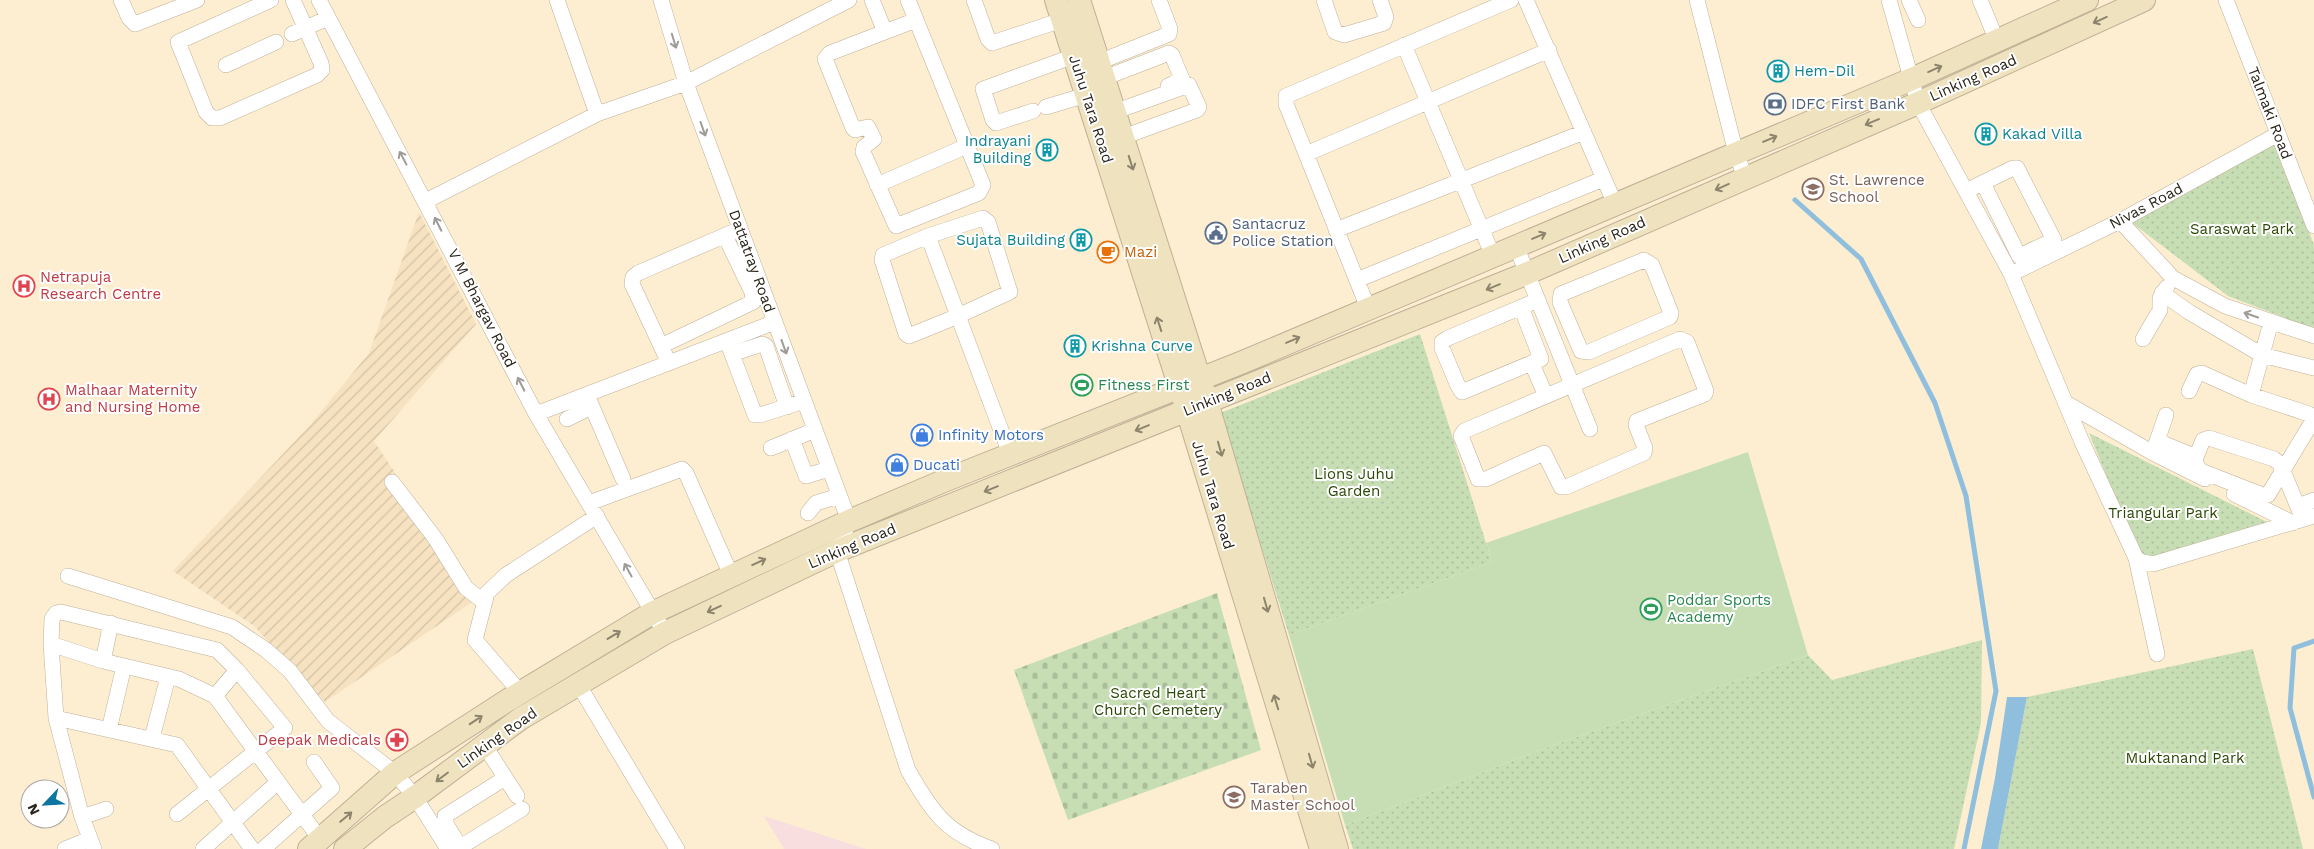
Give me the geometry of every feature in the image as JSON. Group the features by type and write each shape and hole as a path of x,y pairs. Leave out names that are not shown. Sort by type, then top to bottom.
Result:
{"main road":[{"name":"Juhu Tara Road","path":"1079,0 1122,137 1152,265"},
{"name":"Linking Road","path":"315,844 395,774 520,692 652,613 731,575 849,521 1260,354 1912,79 2087,0"},
{"name":"Linking Road","path":"346,849 385,817 520,719 665,633 837,551 1528,273 1744,177 1918,103 2144,0"},
{"name":"Juhu Tara Road","path":"1059,10 1086,95 1152,265 1337,849"},
{"path":"1682,176 1694,200"},
{"path":"1615,204 1626,230"},
{"path":"1260,354 1270,376"},
{"name":"Juhu Tara Road","path":"1197,406 1321,849"},
{"path":"541,679 553,699"}],"street":[{"path":"121,0 129,18 135,24 197,0"},
{"path":"271,0 178,42 208,116 215,119 220,118 320,73 322,63 299,31 293,0"},
{"name":"V M Bhargav Road","path":"319,0 536,414 665,633"},
{"path":"557,0 597,114"},
{"name":"Dattatray Road","path":"661,0 686,83 849,521"},
{"path":"426,201 597,114 686,83 849,0"},
{"path":"872,0 885,32"},
{"path":"908,0 983,185 979,193 896,226 863,152 864,147 874,139 868,127 856,130 853,128 825,60 830,53 916,20"},
{"path":"974,0 988,39 992,43 1059,10"},
{"path":"1101,70 1169,34 1170,29 1159,0"},
{"path":"1324,0 1335,32 1344,35 1384,22 1386,17 1380,0"},
{"path":"1368,308 1286,104 1286,96 1511,0"},
{"path":"1526,0 1615,204"},
{"path":"1697,0 1736,153 1744,177"},
{"path":"1889,0 1918,103 2011,274 2066,403 2136,558 2157,654"},
{"path":"1909,0 1918,20"},
{"path":"1980,0 1997,41"},
{"name":"Talmaki Road","path":"2226,0 2313,221"},
{"path":"299,31 328,18"},
{"path":"226,65 276,42"},
{"path":"1404,45 1494,256"},
{"path":"1306,154 1549,50"},
{"path":"1101,70 1169,52 1182,78 1179,82 1114,110"},
{"path":"1074,56 983,89 986,102 996,123 1086,95"},
{"path":"1114,110 1189,85 1199,107 1198,110 1122,137"},
{"path":"1336,230 1584,132"},
{"name":"Nivas Road","path":"2011,274 2041,254 2120,221 2278,134"},
{"path":"877,185 967,146"},
{"path":"1966,191 2013,168 2019,169 2054,240 2041,254 2019,256 1983,183"},
{"path":"1357,280 1603,179"},
{"path":"1978,213 1994,205"},
{"path":"983,218 988,222 1010,292 958,316 912,336 906,334 882,258 885,253 928,236 983,218"},
{"path":"2120,221 2173,278 2225,306 2314,336"},
{"path":"1990,235 2004,227"},
{"path":"669,363 632,284 633,277 636,274 740,229"},
{"path":"661,346 753,302 752,292 725,236"},
{"path":"928,236 1010,454"},
{"path":"1516,246 1590,429"},
{"path":"1644,260 1652,265 1671,313 1670,317 1665,320 1585,353 1578,347 1562,307 1560,298 1565,292 1644,260"},
{"path":"2143,339 2160,310 2162,293 2173,278"},
{"path":"2162,293 2189,312 2262,356 2314,368"},
{"path":"1521,307 1541,356 1540,361 1462,392 1442,348 1445,339 1521,307 1538,300"},
{"path":"1544,314 1562,307"},
{"path":"729,347 775,322"},
{"path":"2251,395 2271,322"},
{"path":"1680,339 1687,342 1706,391 1702,396 1637,421 1637,428 1645,448 1644,453 1566,487 1560,487 1544,453 1486,479 1478,479 1461,436 1462,432 1546,396 1680,339"},
{"path":"536,414 589,401 669,363 729,347 762,344 766,346 788,407"},
{"path":"729,347 755,415 760,416 804,401"},
{"path":"1532,364 1546,396"},
{"path":"2189,391 2193,379 2197,374 2202,373 2251,395 2309,414 2312,417 2312,422 2283,473 2268,495 2264,496 2201,471 2196,463 2196,457 2203,440 2209,438 2274,458 2280,464 2283,473 2302,516"},
{"path":"567,419 589,401"},
{"path":"589,401 623,479"},
{"path":"2066,403 2302,516"},
{"path":"2155,447 2166,415"},
{"path":"771,448 815,430"},
{"path":"792,439 806,476 829,468"},
{"path":"2155,447 2196,457"},
{"path":"520,692 475,640 487,593 506,575 593,509 682,469 686,473 731,575"},
{"path":"392,482 434,538 466,588 484,602"},
{"path":"808,513 816,504 839,496"},
{"path":"2136,558 2142,562 2153,564 2302,516 2314,500"},
{"path":"849,521 837,551 908,770 924,798 944,823 973,842 992,849"},
{"path":"68,576 232,627 266,650 290,671 328,721 395,774 455,848"},
{"path":"64,849 92,844 82,817 56,718 51,644 52,619 56,613 61,612 111,623 217,650 237,670 285,728 177,814"},
{"path":"103,661 111,623"},
{"path":"51,644 103,661 168,677 215,696 302,815 315,844"},
{"path":"109,730 124,666"},
{"path":"215,696 237,670"},
{"path":"152,738 168,677"},
{"path":"578,684 677,849"},
{"path":"56,718 177,745 210,788 252,849"},
{"path":"455,848 519,803 485,746"},
{"path":"264,849 332,788 314,762"},
{"path":"455,848 444,816 505,778"},
{"path":"202,849 234,823 278,782"},
{"path":"82,817 106,809"}],"shaded area":[{"path":"419,212 476,324 374,441 478,598 325,702 254,626 173,571 311,424 369,353"},
{"path":"764,816 866,849 784,849"}],"green space":[{"name":"Saraswat Park","path":"2275,143 2314,245 2314,329 2228,296 2135,225 2125,221"},
{"name":"Lions Juhu Garden","path":"1420,334 1492,562 1289,635 1220,413"},
{"name":"Triangular Park","path":"2089,433 2267,522 2144,559 2122,514"},
{"path":"1748,452 1808,655 1551,746 1345,825 1289,635 1492,562 1486,543"},
{"name":"Sacred Heart Church Cemetery","path":"1217,593 1261,750 1068,820 1014,670"},
{"path":"1982,640 1981,723 1954,849 1353,849 1345,825 1551,746 1808,655 1832,680"},
{"name":"Muktanand Park","path":"2253,649 2303,849 1998,849 2027,697"}],"water":[{"path":"2007,697 2027,697 1998,849 1981,849 1995,778"}],"waterway":[{"path":"1795,200 1861,259 1935,403 1966,496 1996,691 1964,849"},
{"path":"2314,641 2294,648 2290,708 2314,797"}],"place":[{"name":"Hem-Dil","path":"1778,71"},
{"name":"IDFC First Bank","path":"1775,104"},
{"name":"Kakad Villa","path":"1986,134"},
{"name":"Indrayani Building","path":"1047,150"},
{"name":"St. Lawrence School","path":"1813,189"},
{"name":"Santacruz Police Station","path":"1216,233"},
{"name":"Sujata Building","path":"1081,240"},
{"name":"Mazi","path":"1108,252"},
{"name":"Netrapuja Research Centre","path":"24,286"},
{"name":"Krishna Curve","path":"1075,346"},
{"name":"Fitness First","path":"1082,385"},
{"name":"Malhaar Maternity and Nursing Home","path":"49,399"},
{"name":"Infinity Motors","path":"922,435"},
{"name":"Ducati","path":"897,465"},
{"name":"Poddar Sports Academy","path":"1651,609"},
{"name":"Deepak Medicals","path":"397,740"},
{"name":"Taraben Master School","path":"1234,797"}]}
